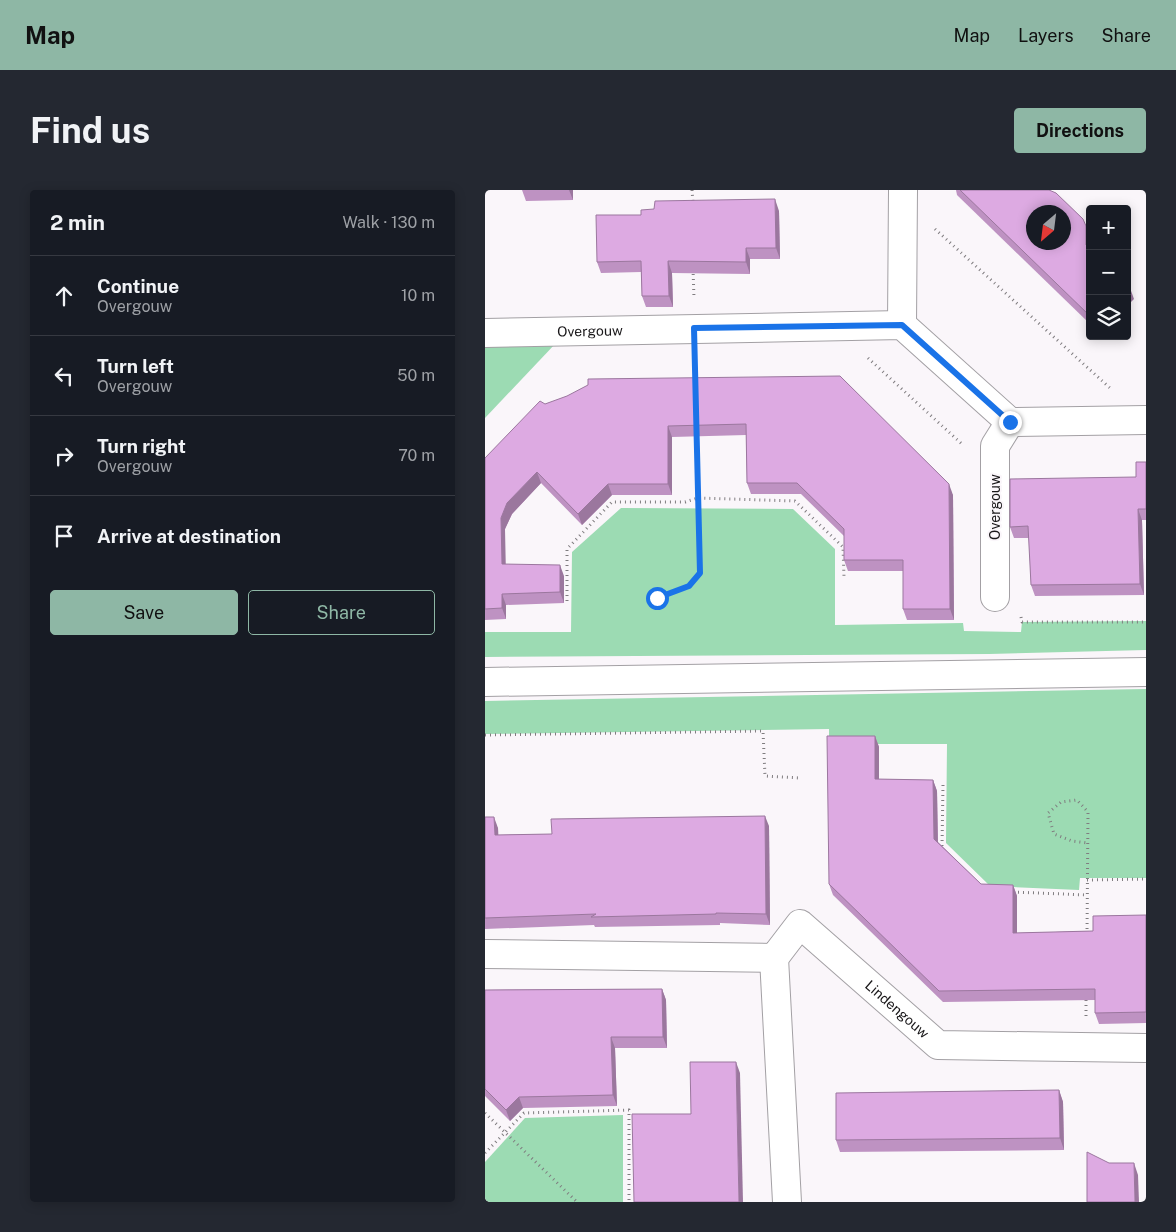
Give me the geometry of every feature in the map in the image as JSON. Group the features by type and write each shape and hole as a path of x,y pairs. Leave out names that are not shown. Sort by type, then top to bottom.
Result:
{"street":[{"path":"903,195 902,325 1010,422 1146,420"},
{"name":"Overgouw","path":"485,333 902,325"},
{"name":"Overgouw","path":"995,597 995,446 1010,422"},
{"path":"485,682 1146,672"},
{"name":"Lindengouw","path":"774,958 800,924 938,1045 1146,1048"},
{"path":"485,954 774,958 787,1202"}],"path":[{"path":"692,190 693,210"},
{"path":"903,195 1146,420"},
{"path":"693,269 695,384"},
{"path":"832,326 995,474"},
{"path":"657,598 689,586 700,573 697,431"},
{"path":"567,601 567,550 612,502 685,502 698,498 795,501 843,547 844,578"},
{"path":"995,597 1021,600 1022,622 1146,622"},
{"path":"485,735 763,731 765,776 800,778"},
{"path":"943,785 942,846 949,853"},
{"path":"1087,942 1087,880 1088,843 1088,812 1077,800 1061,802 1048,813 1054,834 1072,841 1088,843"},
{"path":"1087,880 1146,879"},
{"path":"1008,892 1087,895"},
{"path":"1086,990 1086,1047"},
{"path":"485,1152 524,1113 629,1110 629,1202"},
{"path":"485,1113 577,1202"}],"green space":[{"path":"556,343 485,418 485,347"},
{"path":"621,508 793,509 835,549 835,625 963,623 964,631 1021,632 1022,622 1146,621 1146,650 989,654 485,657 485,632 571,632 572,552"},
{"path":"1146,689 1146,878 1080,878 1079,890 990,886 946,843 947,744 829,744 829,729 485,734 485,701"},
{"path":"623,1115 623,1202 485,1202 485,1162 525,1118"}],"building":[{"path":"960,190 1049,190 1056,193 1068,205 1026,205 1026,250 1071,250 1071,207 1083,219 1086,226 1086,312"},
{"path":"775,199 776,248 746,248 746,262 668,261 669,296 642,296 641,261 597,262 596,215 641,215 641,210 654,209 655,201"},
{"path":"840,376 949,484 950,609 903,609 903,560 844,560 844,529 797,483 747,483 746,424 668,426 668,484 608,484 578,514 537,472 507,503 501,518 502,564 560,565 560,592 502,594 502,608 485,609 485,458 540,401 545,404 567,396 588,385 588,379"},
{"path":"1136,462 1146,462 1146,509 1138,509 1140,584 1031,585 1028,526 1010,527 1010,479 1136,477"},
{"path":"827,736 875,736 875,779 933,780 934,839 981,884 1013,885 1013,933 1093,931 1093,916 1146,915 1146,1012 1095,1013 1095,989 939,991 829,884"},
{"path":"765,816 766,914 716,913 591,917 596,914 485,918 485,817 494,817 495,835 552,834 551,819"},
{"path":"662,989 663,1037 611,1037 613,1095 519,1097 506,1110 485,1089 485,990"},
{"path":"690,1062 736,1062 739,1202 634,1202 632,1114 691,1114"},
{"path":"1059,1090 1060,1138 836,1140 836,1093"},
{"path":"1087,1152 1109,1163 1134,1163 1135,1202 1087,1202"}],"route":[{"path":"657,598 689,586 700,573 694,328 902,325 1010,422"}]}
